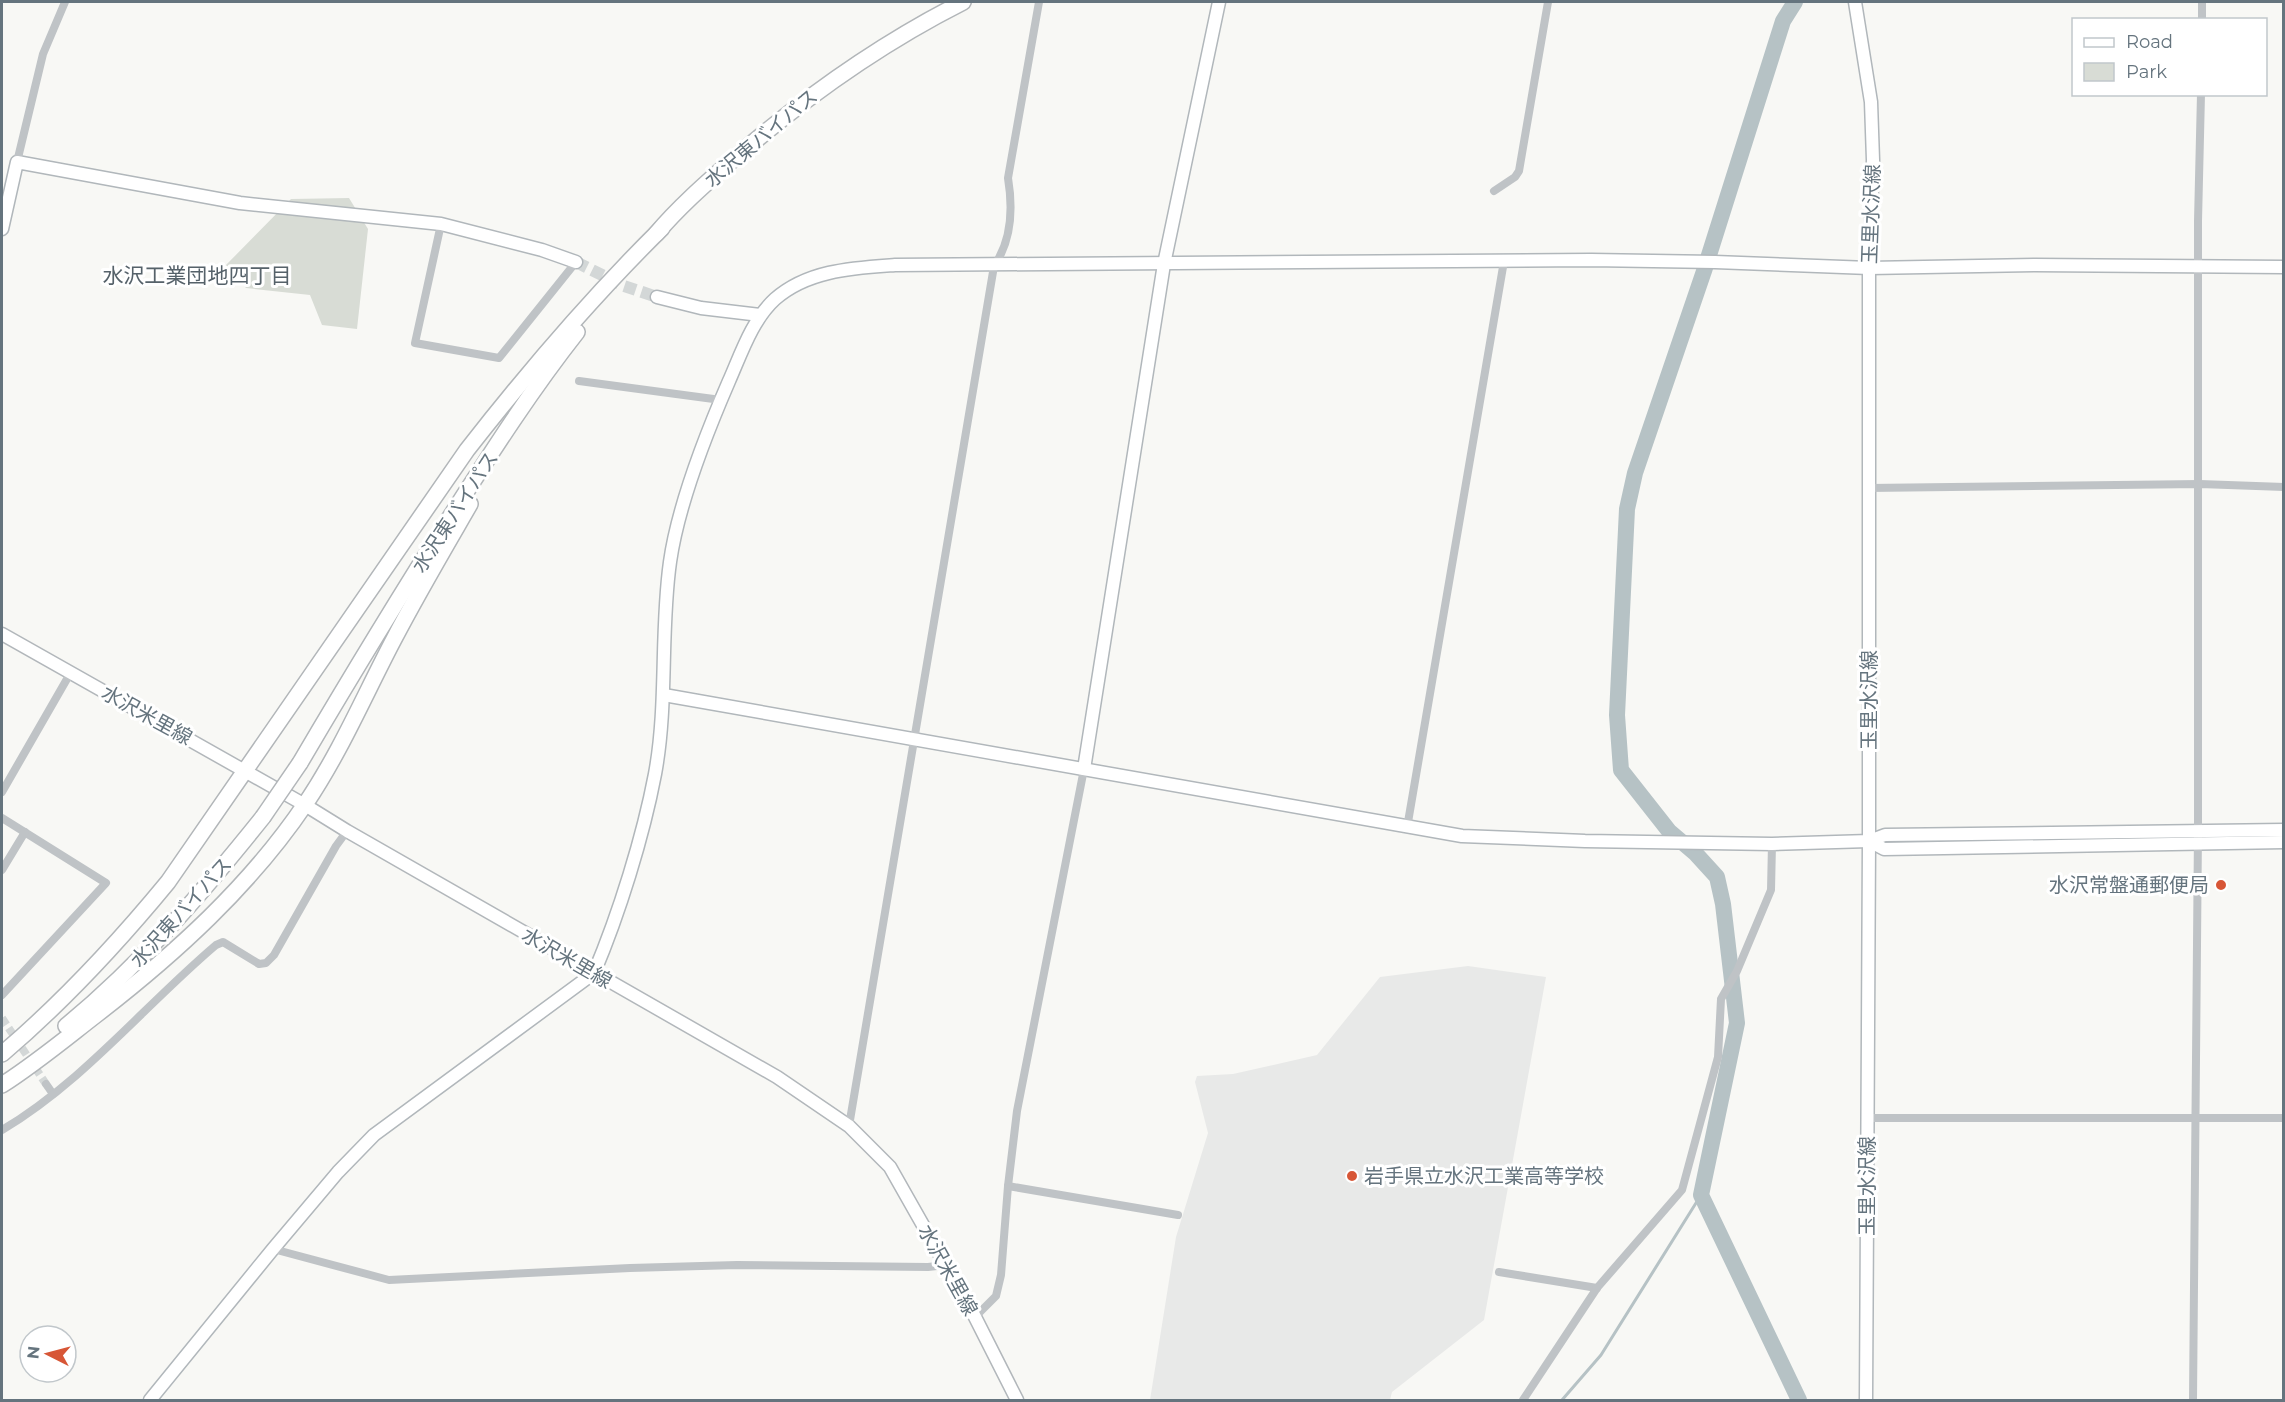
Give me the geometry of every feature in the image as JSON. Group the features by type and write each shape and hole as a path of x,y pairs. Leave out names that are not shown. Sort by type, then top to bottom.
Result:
{"highway":[{"name":"水沢東バイパス","path":"2,1077 80,1015 135,964 184,913 262,817 300,763 427,555 521,409 574,335 662,228 714,176 800,103 892,41 963,2"},
{"path":"2,1054 76,987 124,936 168,882 467,450 517,386 573,322 617,272 662,228"},
{"path":"2,1085 108,1006 182,944 228,900 305,805 345,738 394,639 487,476 521,409"}],"street":[{"path":"2,229 43,54 65,2"},
{"path":"849,1126 994,266 1005,251 1012,203 1008,178 1039,2"},
{"path":"975,1317 996,1296 1001,1275 1017,1111 1084,769 1164,264 1219,2"},
{"path":"1494,192 1515,177 1519,171 1548,2"},
{"name":"玉里水沢線","path":"1855,2 1871,102 1873,160 1869,268 1866,1401"},
{"path":"2202,2 2202,18"},
{"path":"2193,1401 2201,96"},
{"path":"17,162 240,202 441,224 542,250 576,262 499,358 416,343 441,224"},
{"path":"1407,828 1504,261"},
{"path":"150,1401 273,1248 338,1172 374,1135 594,973 637,848 655,774 664,695 665,620 670,561 683,504 721,400 760,315 792,287 841,269 895,265 1504,261 1708,262 1869,268 2035,265 2283,267"},
{"path":"657,297 701,308 760,315"},
{"path":"579,381 721,400"},
{"path":"1868,488 2200,484 2283,487"},
{"name":"水沢米里線","path":"2,634 244,770 777,1077 849,1126 890,1167 975,1317 1017,1401"},
{"path":"2,792 71,672"},
{"path":"664,695 1407,828 1474,837 1585,842 1772,844 1869,841 1885,835 2198,837 2283,842"},
{"path":"2,819 106,883 2,995"},
{"path":"2198,837 2283,830"},
{"path":"2,1130 53,1094 99,1055 216,945 223,942 259,964 266,963 274,955 336,846 347,831"},
{"path":"2,870 25,832"},
{"path":"1523,1401 1597,1288 1682,1190 1718,1057 1721,999 1737,971 1771,890 1772,844"},
{"path":"46,1084 53,1094"},
{"path":"1868,1118 2283,1118"},
{"path":"1008,1186 1178,1215"},
{"path":"273,1248 389,1280 737,1265 928,1267 946,1265"},
{"path":"1499,1272 1597,1288"}],"shaded area":[{"name":"岩手県立水沢工業高等学校","path":"1468,966 1546,977 1484,1320 1392,1392 1390,1400 1150,1400 1176,1237 1208,1133 1195,1082 1197,1076 1233,1074 1317,1055 1380,977"}],"green space":[{"path":"349,198 368,229 357,329 322,325 310,295 246,288 226,265 291,199"}],"waterway":[{"path":"1795,2 1783,21 1704,271 1635,473 1627,509 1617,715 1621,770 1669,831 1696,854 1717,877 1723,904 1737,1023 1701,1195 1799,1400"},
{"path":"1562,1400 1601,1355 1701,1195"}],"tunnel":[{"path":"576,262 624,286 657,297"},
{"path":"2,1018 46,1084"}],"place":[{"name":"水沢常盤通郵便局","path":"2221,885"},
{"name":"岩手県立水沢工業高等学校","path":"1352,1176"}],"district":[{"name":"水沢工業団地四丁目","path":"197,276"}]}
